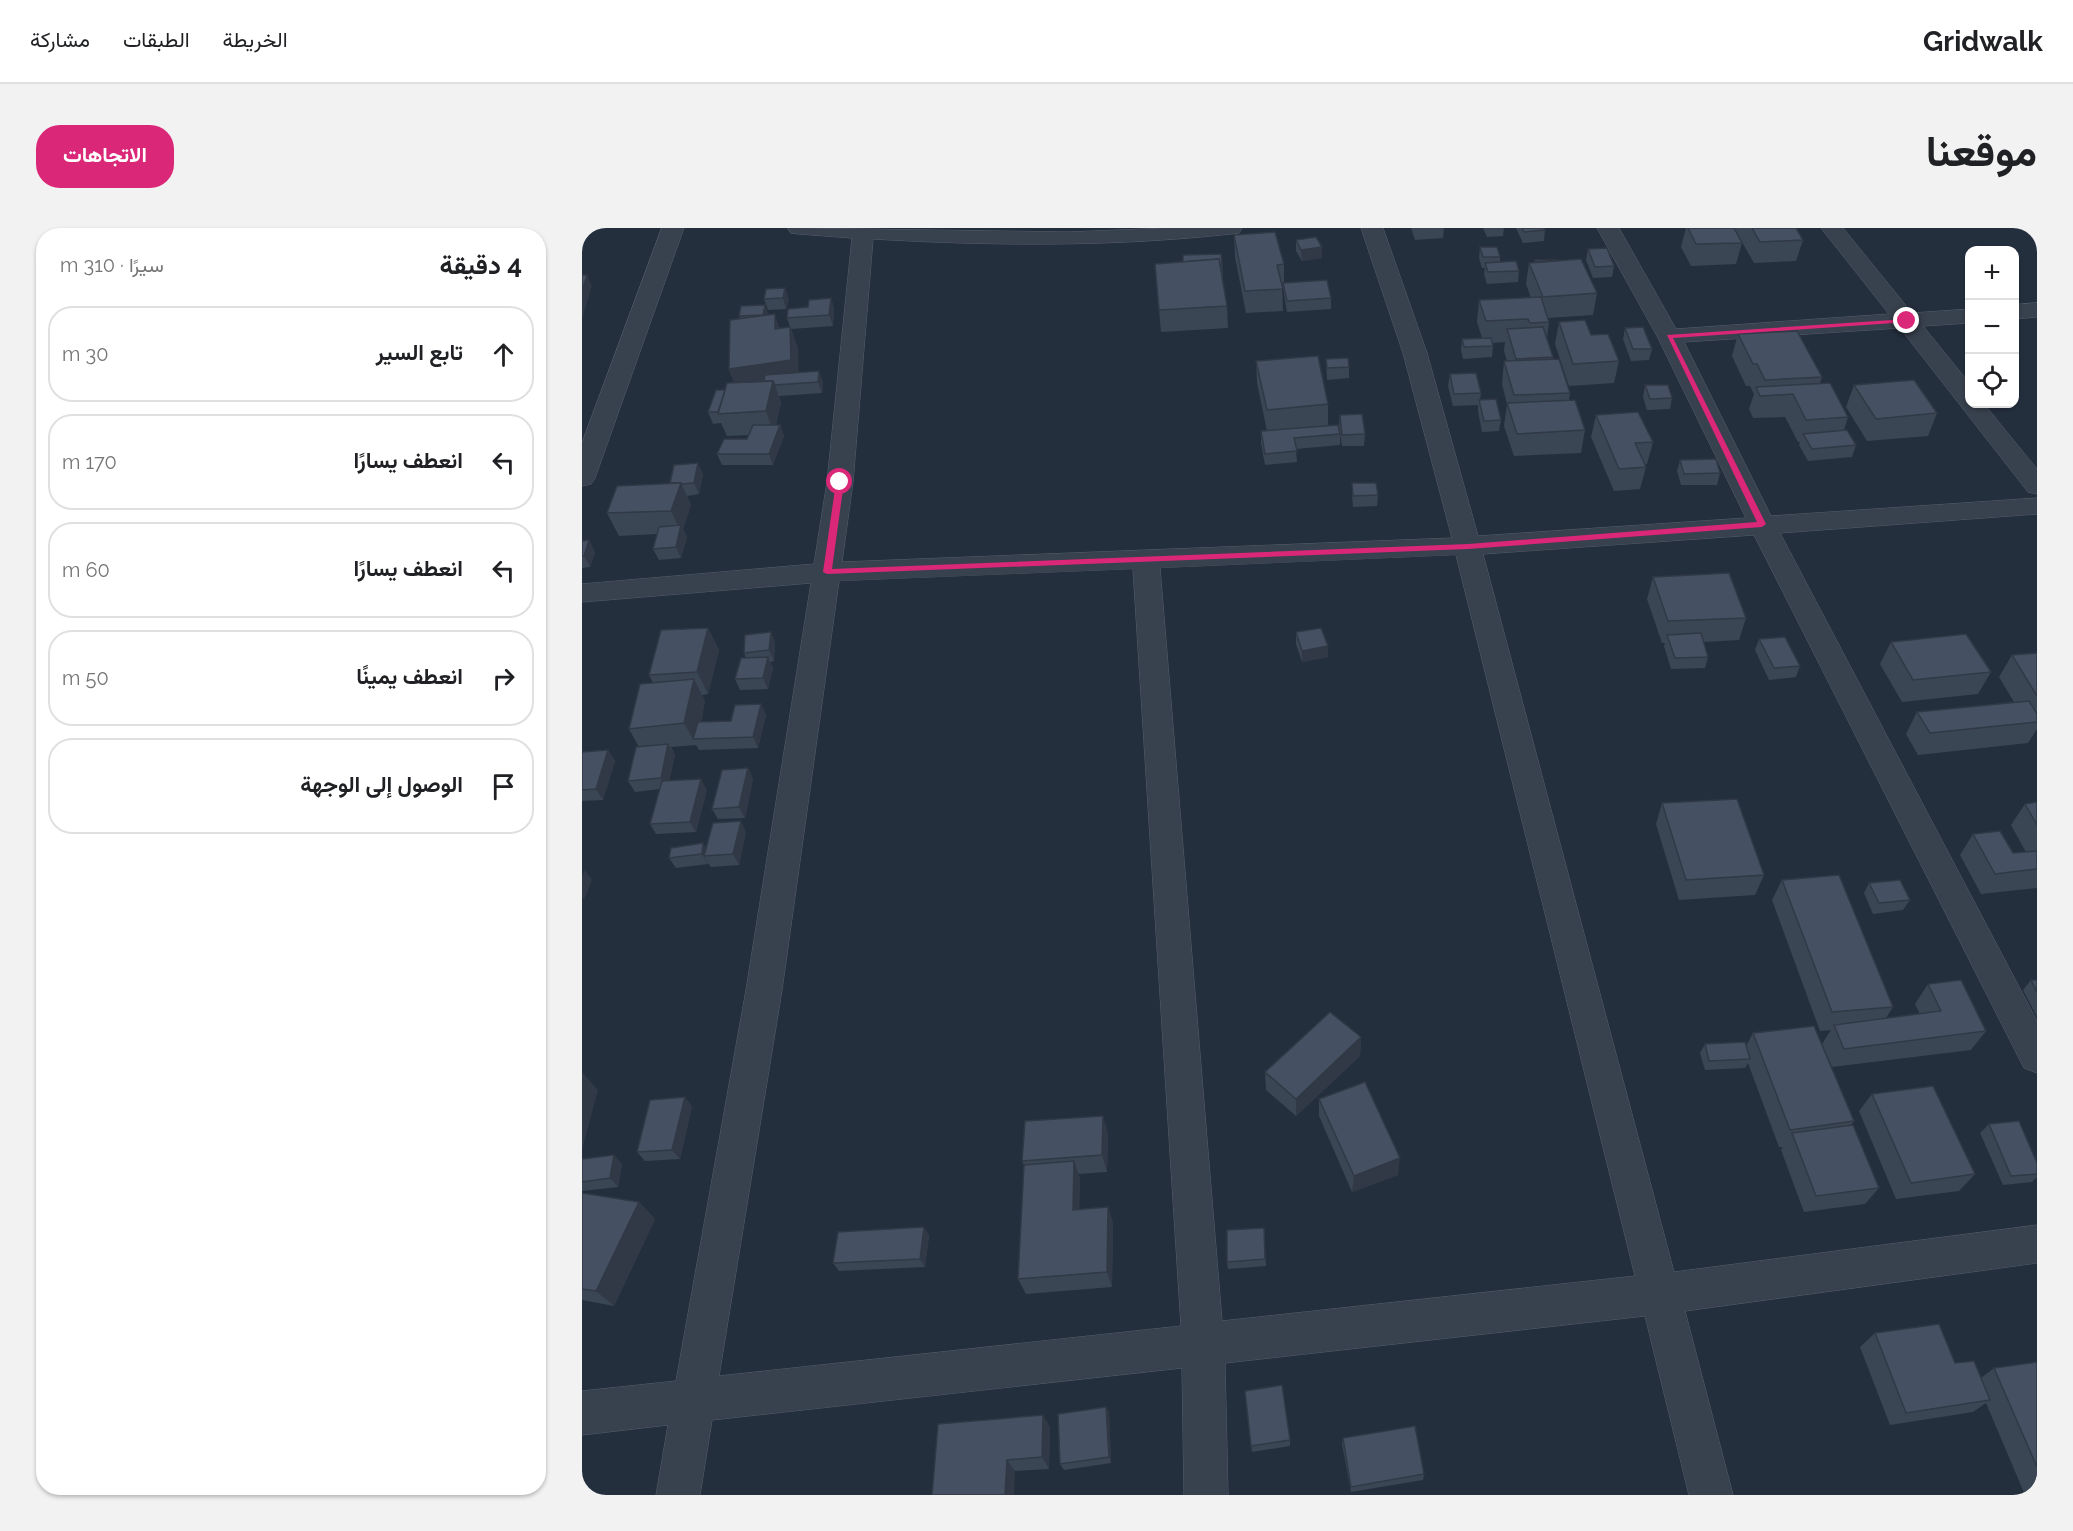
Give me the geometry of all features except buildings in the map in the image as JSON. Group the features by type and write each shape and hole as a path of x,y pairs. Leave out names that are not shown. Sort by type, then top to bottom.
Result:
{"street":[{"path":"582,478 673,228"},
{"path":"799,228 863,231 1174,235 1231,228"},
{"path":"1372,228 1415,353 1468,546 1711,1495"},
{"path":"1608,228 1669,336 1762,524 2037,1057"},
{"path":"1832,228 1965,394"},
{"path":"678,1495 764,990 827,572 840,482 863,231"},
{"path":"2019,312 2037,310"},
{"path":"1669,336 1965,316"},
{"path":"1976,408 2037,486"},
{"path":"582,593 827,572 1468,546 2037,506"},
{"path":"1146,559 1203,1345 1206,1495"},
{"path":"582,1413 1660,1294 2037,1244"}],"route":[{"path":"840,482 827,572 1468,546 1762,524 1669,336 1907,321"}]}
